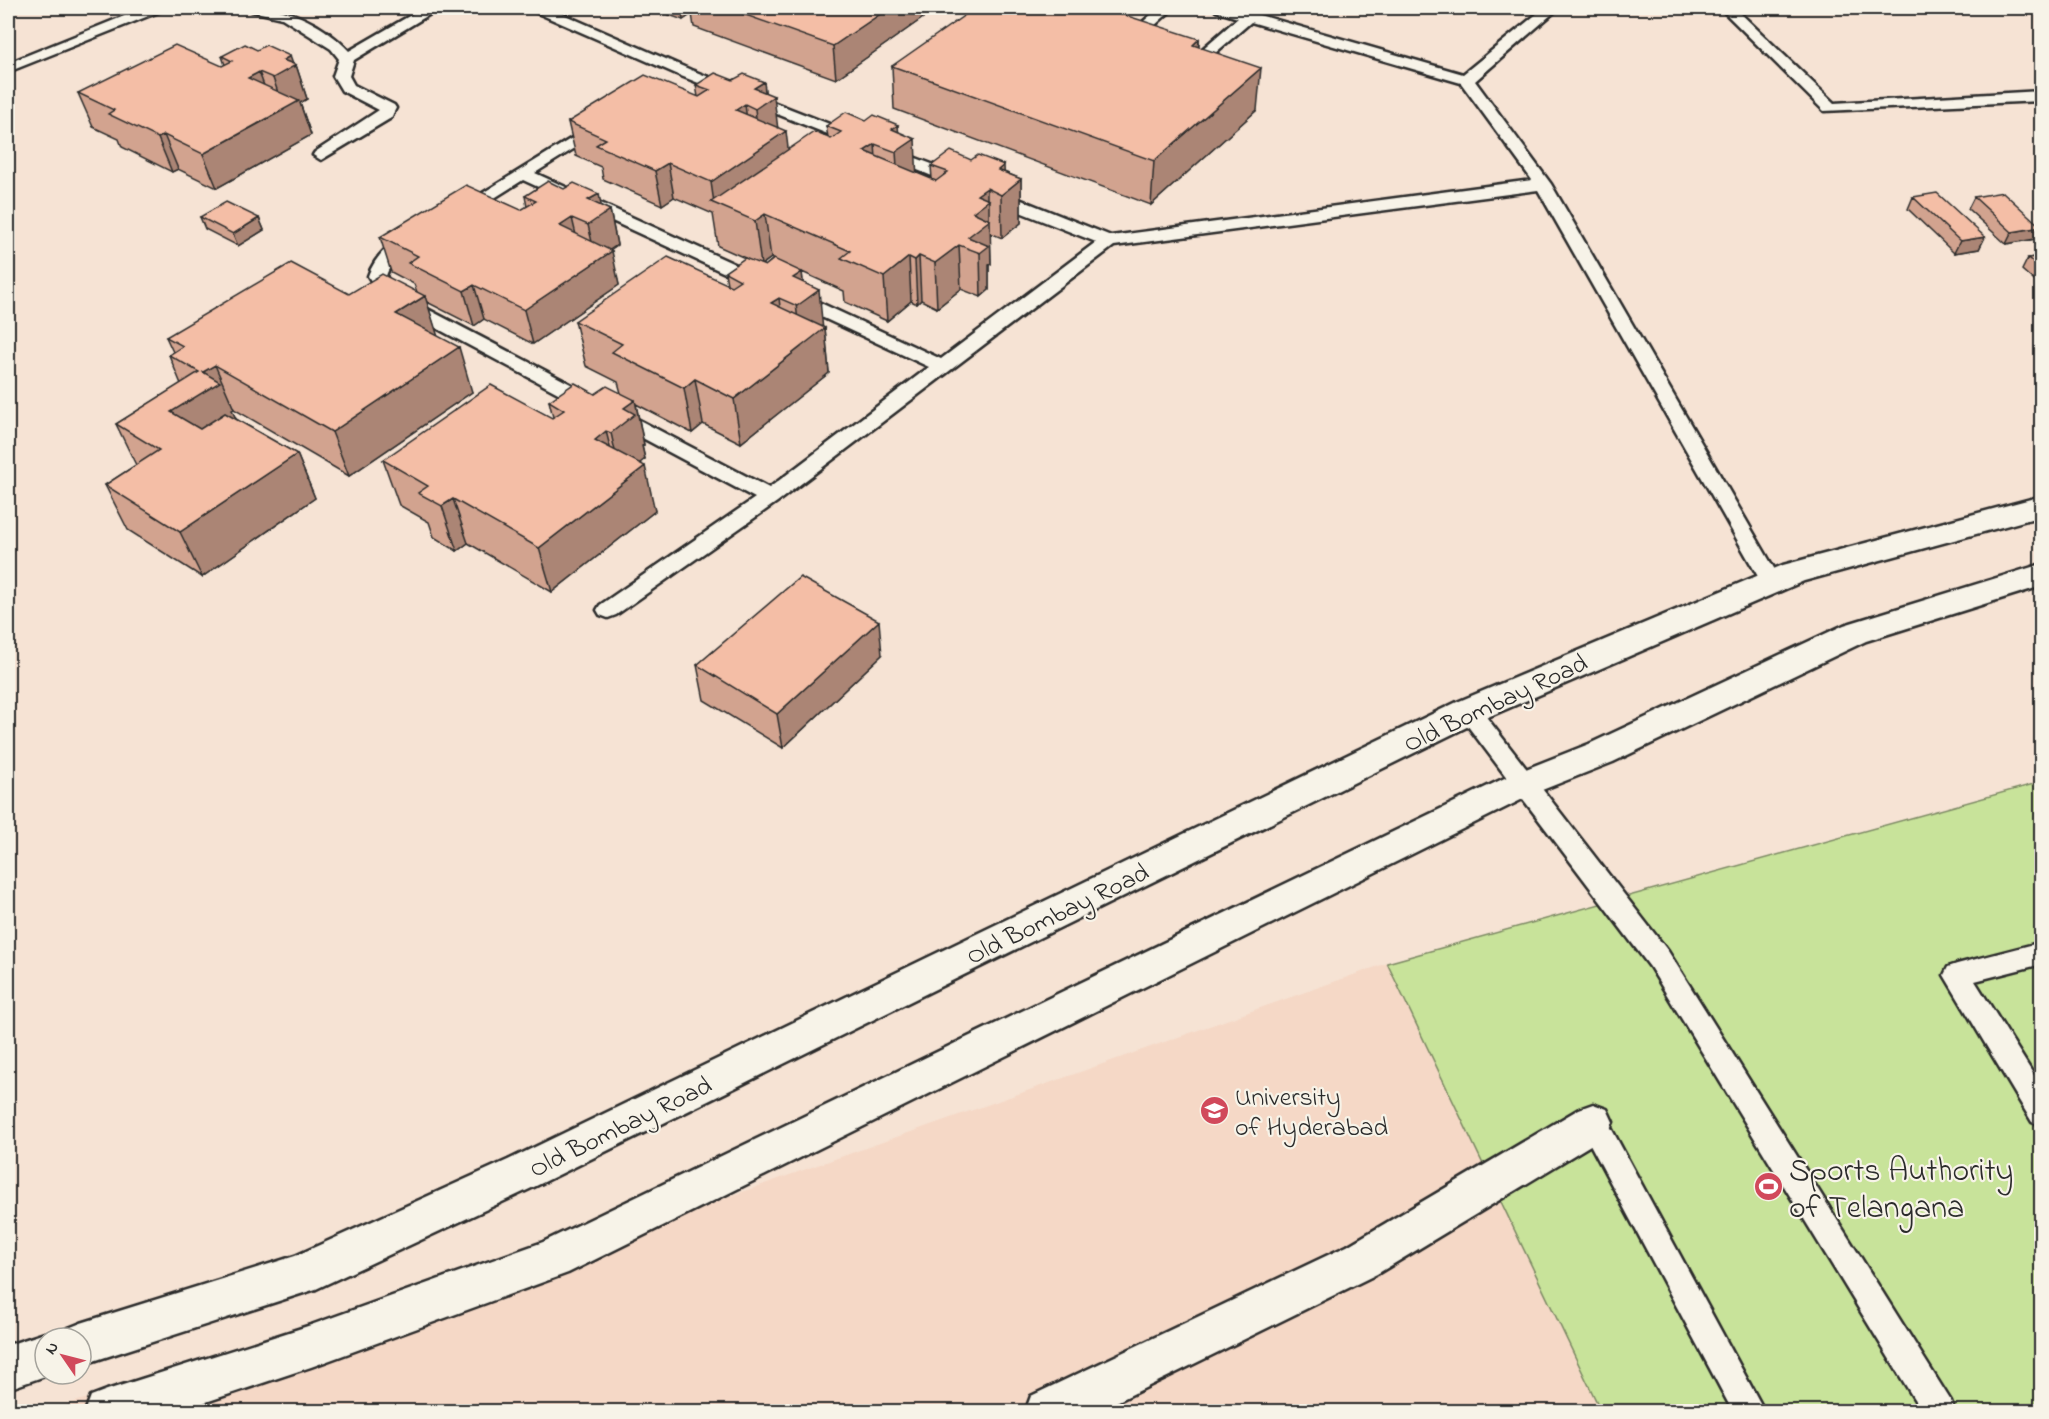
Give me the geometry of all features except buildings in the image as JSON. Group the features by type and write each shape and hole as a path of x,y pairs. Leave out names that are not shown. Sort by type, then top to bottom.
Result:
{"main road":[{"name":"Old Bombay Road","path":"93,1340 312,1270 522,1173 1468,711 1794,573 2042,506"},
{"path":"107,1412 311,1346 553,1259 1525,783 1601,753 1855,633 2042,575"},
{"path":"1047,1412 1362,1260 1593,1122"},
{"path":"8,1367 33,1359"}],"lane":[{"path":"8,68 156,8"},
{"path":"257,8 287,15 336,46 347,58"},
{"path":"321,155 385,115 388,108 348,88 341,76 347,58 433,8"},
{"path":"538,8 686,73 1109,241 1543,184"},
{"path":"1149,49 1122,40 1167,8"},
{"path":"1221,8 1466,80 1543,184 1771,582"},
{"path":"1466,80 1552,8"},
{"path":"1727,8 1830,108 2042,96"},
{"path":"1172,57 1194,64 1249,16"},
{"path":"665,86 686,73"},
{"path":"447,219 615,117"},
{"path":"524,174 944,367"},
{"path":"428,231 389,254 379,268 377,276 388,295 770,497"},
{"path":"609,610 770,497 1109,241"},
{"path":"1468,711 1659,959 1940,1412"},
{"path":"2042,953 1957,975 2042,1113"},
{"path":"1593,1122 1750,1412"}],"shaded area":[{"name":"University of Hyderabad","path":"1387,963 1601,1411 41,1412 553,1259"}],"green space":[{"name":"Sports Authority of Telangana","path":"2041,782 2041,1411 1601,1411 1387,963"}],"place":[{"name":"University of Hyderabad","path":"1214,1111"},
{"name":"Sports Authority of Telangana","path":"1768,1187"}]}
